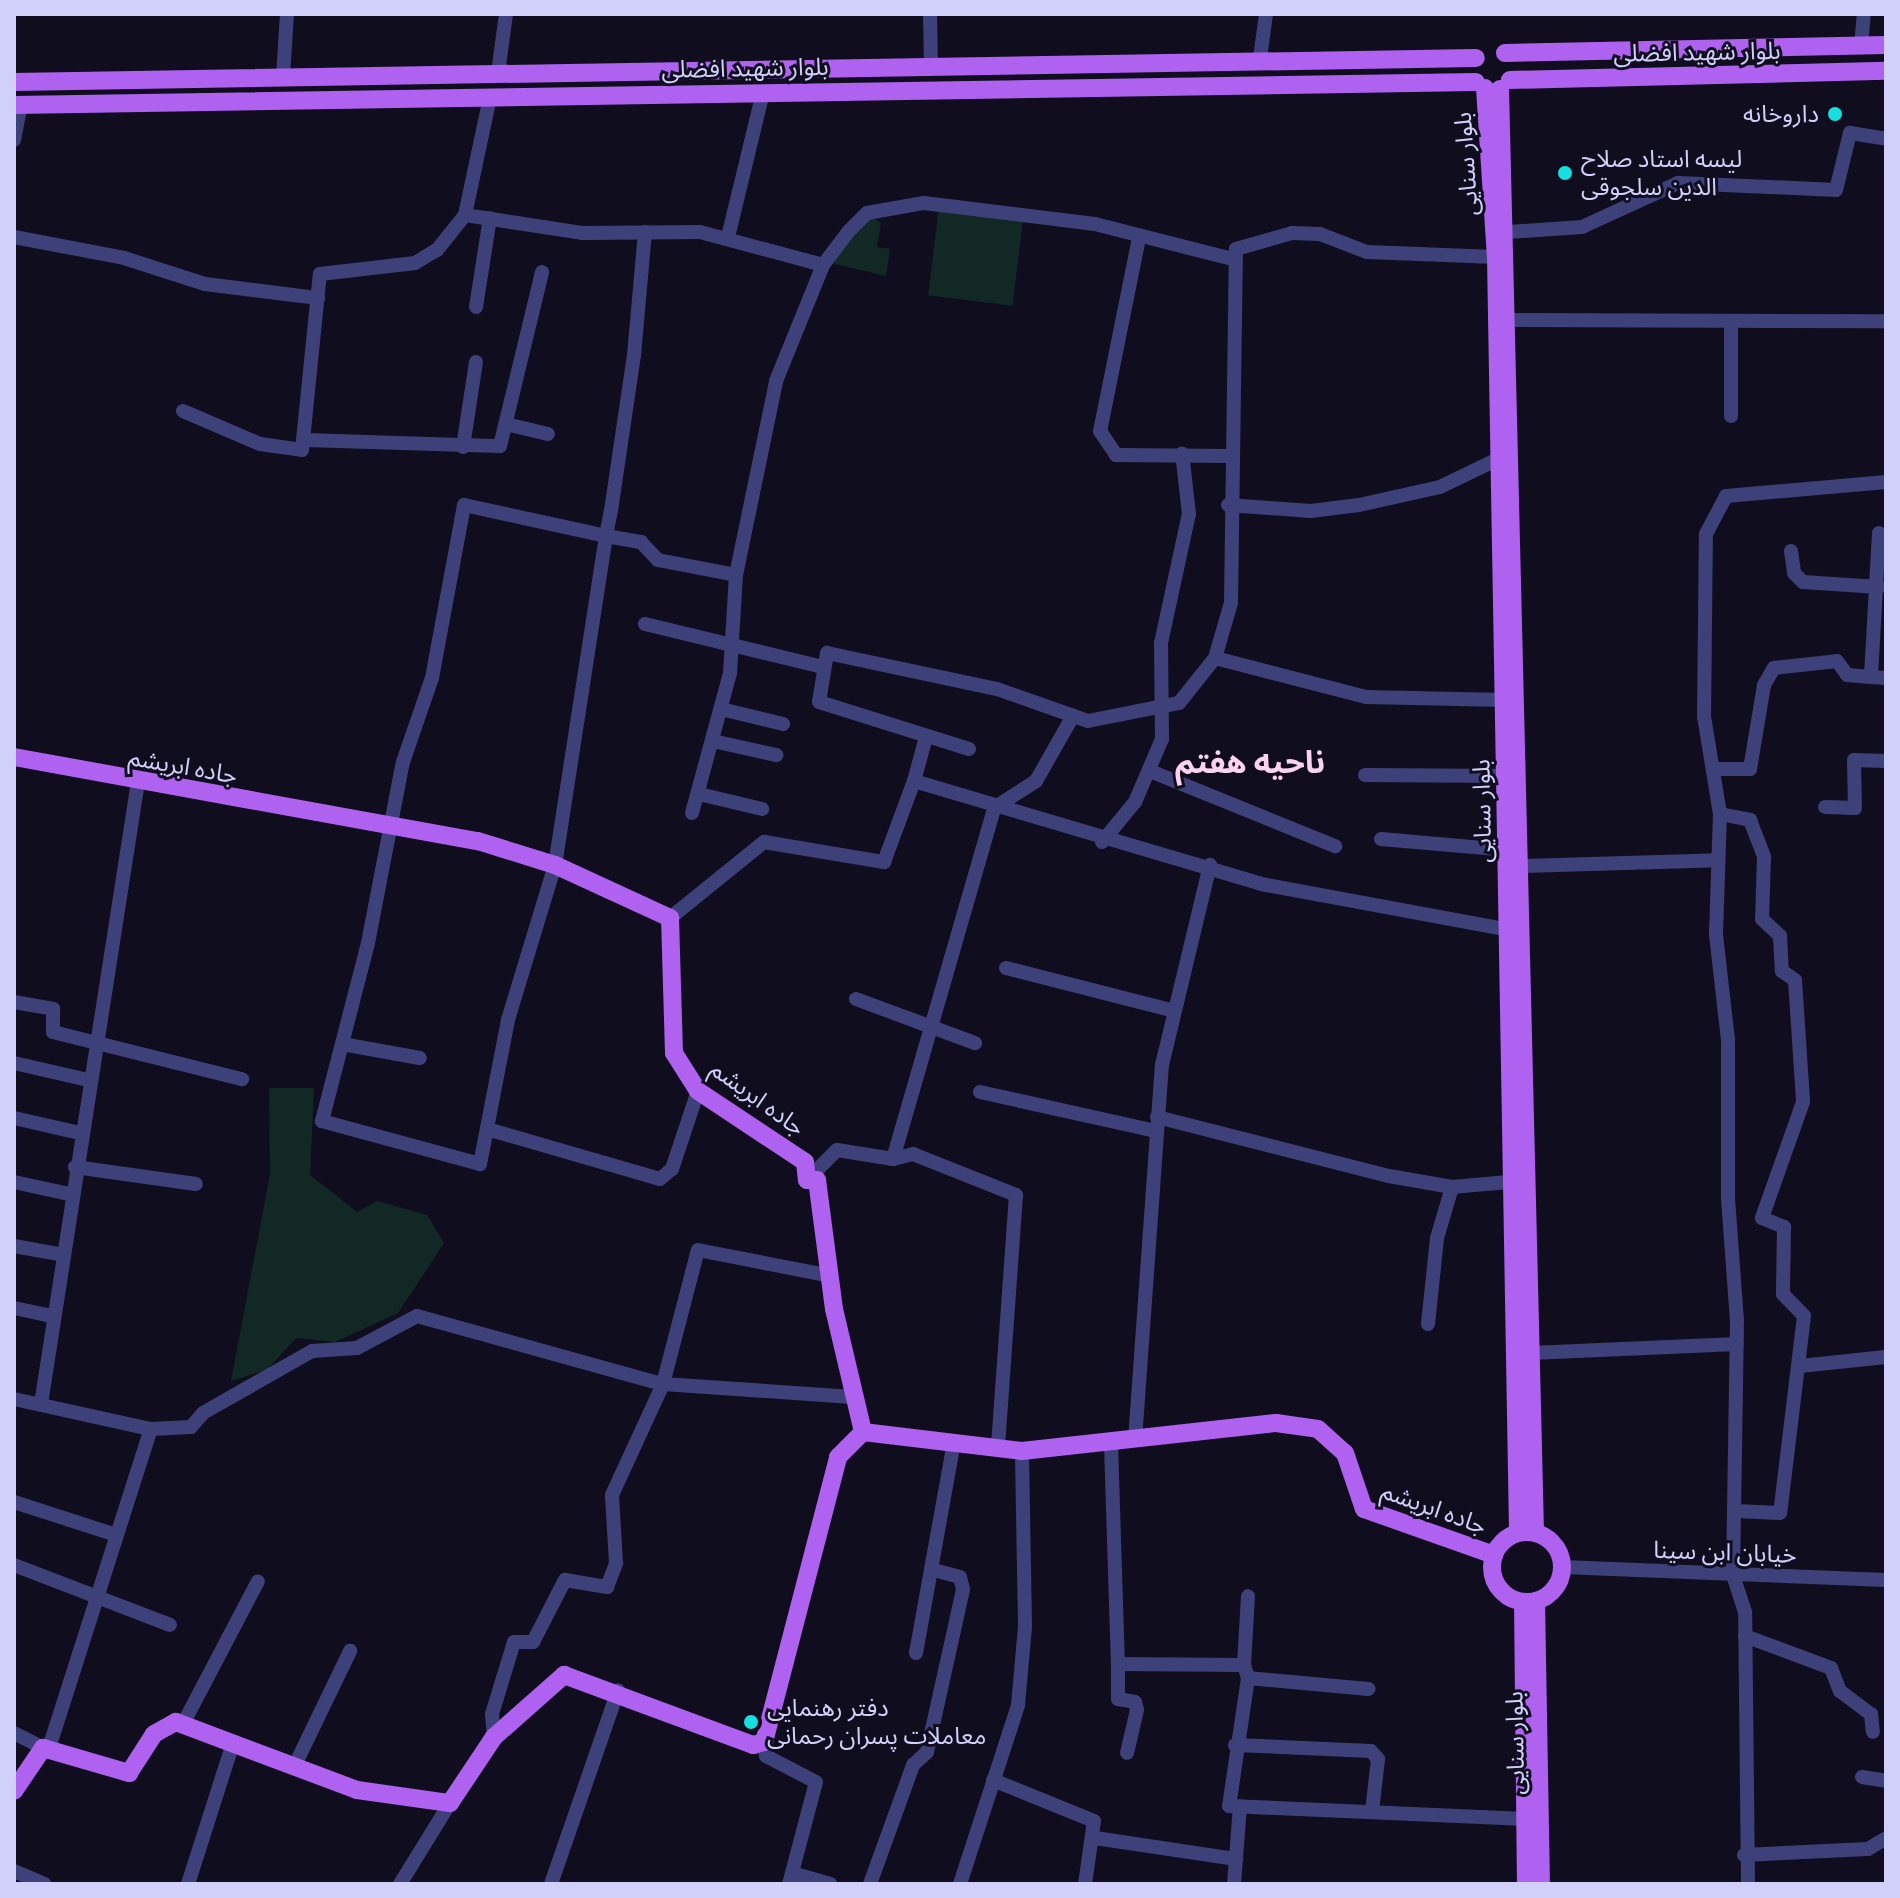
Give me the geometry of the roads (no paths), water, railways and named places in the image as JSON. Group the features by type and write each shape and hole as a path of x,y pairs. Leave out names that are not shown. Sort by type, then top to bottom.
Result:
{"main road":[{"name":"بلوار شهید افضلی","path":"14,82 1260,58 1476,58 1489,49 1505,53 1886,45"},
{"path":"1493,85 1505,53"},
{"path":"1476,58 1493,85"},
{"path":"841,66 841,90"},
{"name":"بلوار شهید افضلی","path":"18,104 841,90 1493,85 1886,71"},
{"path":"291,77 301,99"},
{"name":"بلوار سنایی","path":"1493,85 1509,232 1521,866 1519,1181 1531,1353 1527,1532"},
{"name":"بلوار سنایی","path":"1493,85 1506,850 1519,1181 1527,1532"},
{"name":"جاده ابریشم","path":"14,757 138,782 390,824 555,865 670,918 674,1053 698,1091 805,1162 807,1180 817,1180 830,1276 853,1397 863,1432 1022,1451 1111,1444 1276,1423 1318,1429 1345,1453 1364,1509 1494,1555"},
{"path":"14,1791 46,1748 129,1773 166,1723 183,1724 357,1790 450,1803 494,1737 553,1679 575,1675 753,1745 764,1742 838,1457 863,1432"},
{"path":"1527,1532 1558,1549 1563,1567 1552,1592 1529,1601 1494,1581 1494,1555 1527,1532"},
{"name":"بلوار سنایی","path":"1526,1884 1529,1601"},
{"name":"بلوار سنایی","path":"1529,1601 1541,1884"}],"street":[{"path":"287,14 291,77"},
{"path":"498,73 506,14"},
{"path":"930,14 931,64"},
{"path":"1260,58 1266,14"},
{"path":"1861,46 1864,14"},
{"path":"728,237 763,92"},
{"path":"183,411 260,444 302,450 320,273 415,263 437,250 465,215 490,97"},
{"path":"14,140 18,104"},
{"path":"1509,232 1582,227 1678,183 1836,190 1850,133 1886,139"},
{"path":"692,813 721,709 732,643 736,575 776,381 823,265 867,213 924,203 1095,224 1139,238 1232,259"},
{"path":"465,215 582,233 645,232 728,237 823,265"},
{"path":"476,307 490,218"},
{"path":"645,232 606,536 555,865 521,969 477,1166 322,1121 390,824 432,678 464,505 606,536 641,542 658,560 736,575"},
{"path":"969,749 819,702 823,667 829,651 872,657 1088,721 1158,708 1194,693 1215,658 1231,603 1228,505 1232,259 1236,249 1292,233 1320,234 1367,252 1496,257"},
{"path":"14,237 124,258 205,284 318,298"},
{"path":"1139,238 1100,431 1116,455 1182,453 1229,456"},
{"path":"305,440 500,446 542,272"},
{"path":"1510,320 1731,325 1886,321"},
{"path":"1731,325 1731,416"},
{"path":"463,447 476,362"},
{"path":"506,424 548,434"},
{"path":"1102,842 1150,771 1162,739 1158,708 1161,643 1189,514 1182,453"},
{"path":"1228,505 1311,511 1359,505 1440,487 1500,458"},
{"path":"1748,1884 1744,1855 1745,1636 1733,1576 1737,1344 1718,860 1720,814 1704,716 1710,517 1726,496 1763,488 1886,482"},
{"path":"1715,769 1750,769 1764,685 1774,668 1837,661 1847,675 1878,678 1882,566 1879,533"},
{"path":"1791,551 1794,573 1803,582 1879,587"},
{"path":"645,624 823,667"},
{"path":"1215,658 1366,697 1504,700"},
{"path":"721,709 783,724"},
{"path":"893,1159 994,808 1036,781 1073,716"},
{"path":"670,918 764,842 884,862 914,781 926,737"},
{"path":"713,741 776,755"},
{"path":"1825,807 1855,808 1854,760 1886,761"},
{"path":"1150,771 1335,846"},
{"path":"1365,775 1505,776"},
{"path":"914,781 1102,842 1210,865 1370,910 1508,930"},
{"path":"41,1404 59,1254 138,782"},
{"path":"699,794 762,809"},
{"path":"1720,814 1750,820 1764,857 1762,919 1780,936 1782,971 1795,980 1803,1102 1762,1218 1784,1227 1783,1294 1804,1316 1780,1513 1736,1511"},
{"path":"1381,839 1506,850"},
{"path":"1521,866 1718,860"},
{"path":"1135,1440 1156,1124 1171,1010 1210,865"},
{"path":"1006,968 1171,1010"},
{"path":"856,999 930,1029 975,1043"},
{"path":"14,1002 49,1007 53,1032 242,1079"},
{"path":"342,1044 420,1058"},
{"path":"14,1063 88,1080"},
{"path":"487,1129 660,1179 672,1169 698,1091"},
{"path":"980,1092 1156,1124 1452,1187 1519,1181"},
{"path":"14,1118 80,1133"},
{"path":"807,1180 837,1150 893,1159 938,1158 955,1175 1016,1195 998,1449"},
{"path":"75,1167 196,1184"},
{"path":"14,1182 69,1194"},
{"path":"1428,1324 1437,1238 1452,1187"},
{"path":"14,1246 59,1254"},
{"path":"494,1737 492,1714 514,1642 533,1642 565,1580 607,1587 616,1563 612,1495 663,1384 698,1250 830,1276"},
{"path":"14,1308 51,1316"},
{"path":"14,1399 151,1429 191,1427 203,1413 312,1351 357,1348 417,1316 663,1384 853,1397"},
{"path":"1531,1353 1737,1344"},
{"path":"1800,1366 1886,1357"},
{"path":"14,1733 46,1748 151,1429"},
{"path":"916,1653 954,1442"},
{"path":"1111,1444 1118,1699 1135,1702 1137,1710 1127,1753"},
{"path":"960,1884 1018,1705 1024,1641 1022,1451"},
{"path":"14,1502 116,1535"},
{"path":"14,1565 170,1625"},
{"name":"خیابان ابن سینا","path":"1563,1567 1886,1580"},
{"path":"870,1884 913,1765 927,1752 963,1589 960,1577 931,1569"},
{"path":"183,1724 258,1581"},
{"path":"1248,1596 1246,1672 1228,1804 1526,1819"},
{"path":"1745,1636 1831,1668 1840,1691 1871,1714 1873,1732"},
{"path":"295,1765 350,1651"},
{"path":"1118,1664 1246,1672 1369,1689"},
{"path":"551,1884 618,1690"},
{"path":"764,1742 766,1756 816,1782 790,1878 830,1884"},
{"path":"188,1884 233,1743"},
{"path":"1235,1745 1371,1751 1378,1759 1372,1812"},
{"path":"1862,1777 1886,1781"},
{"path":"993,1780 1094,1821 1095,1838 1085,1884"},
{"path":"400,1884 450,1803"},
{"path":"1234,1884 1240,1806"},
{"path":"1095,1838 1236,1859"},
{"path":"1744,1855 1868,1849 1886,1838"},
{"path":"14,1871 44,1884"}],"place":[{"name":"داروخانه","path":"1835,114"},
{"name":"لیسه استاد صلاح الدین سلجوقی","path":"1565,173"},
{"name":"دفتر رهنمایی معاملات پسران رحمانی","path":"751,1722"}],"district":[{"name":"ناحیه هفتم","path":"1250,762"}]}
